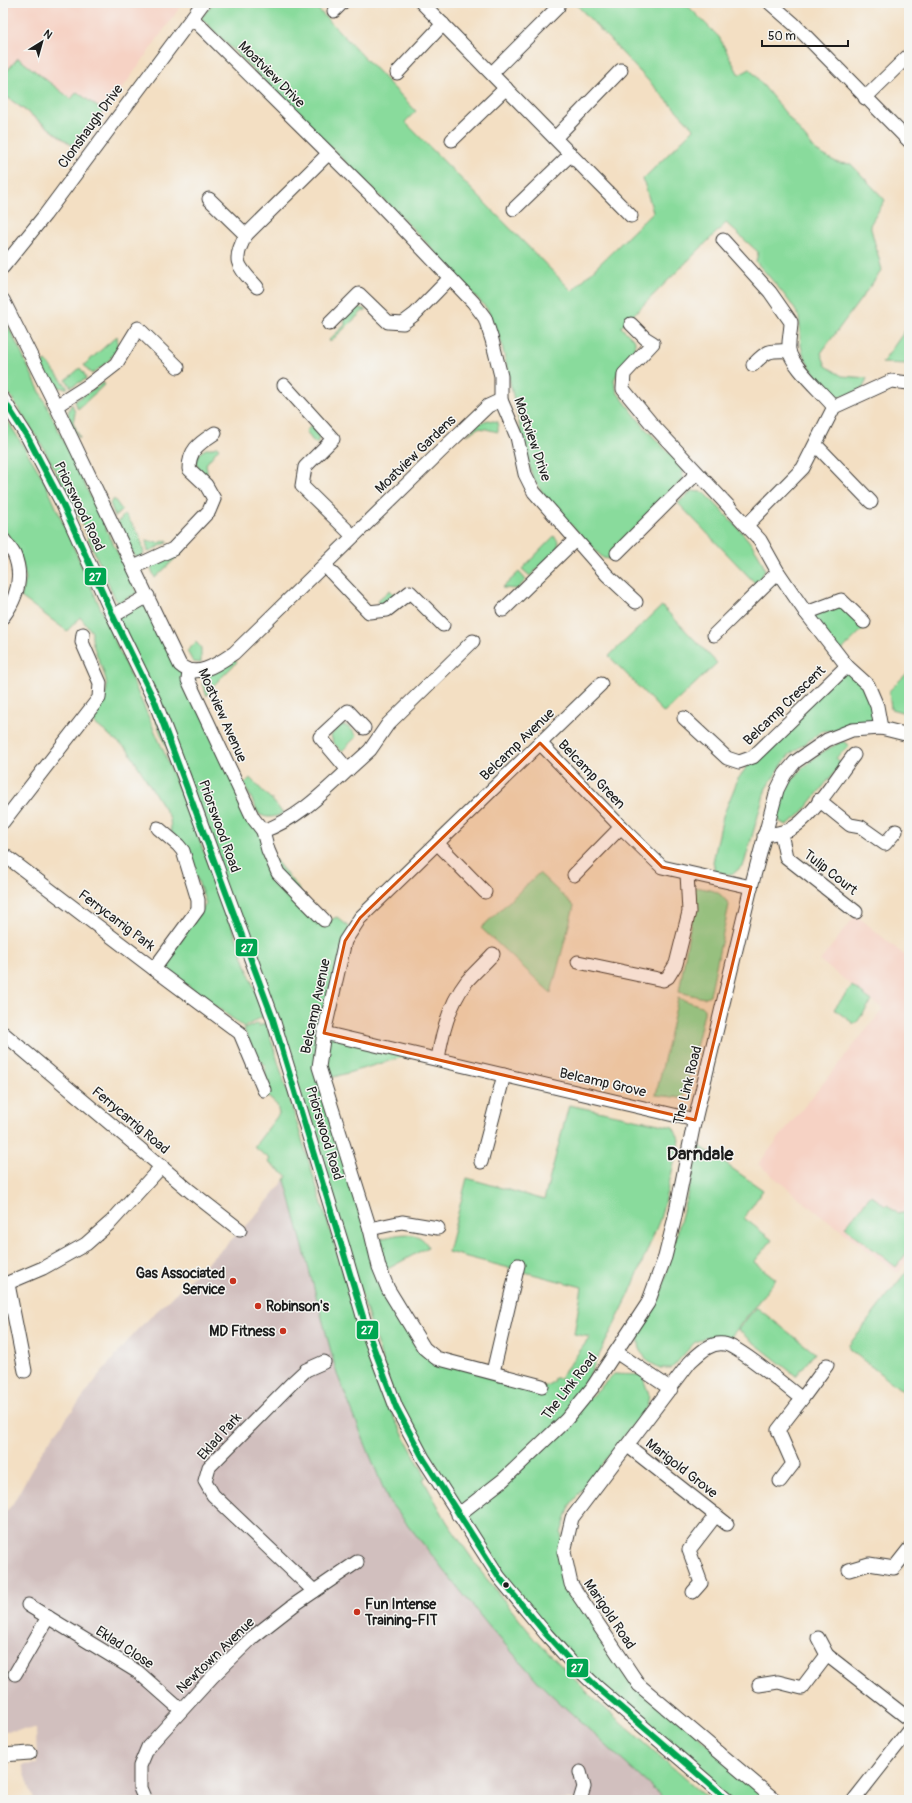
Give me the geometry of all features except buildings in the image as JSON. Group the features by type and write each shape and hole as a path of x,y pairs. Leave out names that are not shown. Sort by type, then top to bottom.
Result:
{"street":[{"name":"Clonshaugh Drive","path":"3,267 45,215 203,3"},
{"path":"770,3 909,141"},
{"path":"430,6 443,24 631,216"},
{"path":"492,73 558,7"},
{"name":"Moatview Drive","path":"192,18 376,200 473,302 485,318 501,376 501,400 517,437 524,468 534,492 607,575 636,602"},
{"path":"397,73 443,24"},
{"path":"865,98 909,56"},
{"path":"555,138 621,70"},
{"path":"452,140 506,88"},
{"path":"257,288 242,270 238,261 237,250 246,234 328,154"},
{"path":"514,209 571,154"},
{"path":"209,200 246,234"},
{"path":"723,240 770,292 792,322 789,351 798,369 821,391 834,407"},
{"path":"329,324 359,294 388,322 403,323 415,314 450,278"},
{"name":"Moatview Avenue","path":"3,300 56,406 180,665 189,672 188,676 190,684 253,818 263,831 268,850 278,873 324,920"},
{"name":"Belcamp Crescent","path":"631,324 645,338 654,343 624,374 623,389 651,423 760,540 778,572 806,613 847,666 868,684 877,706 881,728"},
{"path":"56,406 89,385 116,364 138,328 178,367"},
{"path":"753,365 764,353 789,351"},
{"path":"747,525 804,468 834,407 891,381 909,383"},
{"path":"284,385 333,439 305,467 302,486 353,536"},
{"name":"Priorswood Road","path":"3,399 28,438 62,503 163,722 272,1016 343,1247 366,1330 396,1407 423,1458 499,1577 572,1663 597,1687 728,1800"},
{"name":"Moatview Gardens","path":"189,672 194,672 217,664 234,652 488,406 501,400"},
{"path":"134,567 173,549 209,511 214,499 206,485 189,469 189,457 200,443 215,433"},
{"path":"816,445 871,502"},
{"path":"617,553 697,473"},
{"path":"3,538 14,554 20,578 13,604 3,617"},
{"path":"503,610 575,540"},
{"path":"326,564 329,570 369,612 387,610 410,592 443,625"},
{"path":"714,635 778,572"},
{"path":"113,616 148,596"},
{"path":"806,613 841,600 864,622"},
{"path":"3,822 99,698 100,684 82,642 83,634"},
{"path":"263,831 276,826 302,811 370,750 388,724 473,640"},
{"name":"Belcamp Crescent","path":"684,718 726,758 739,762 753,758 847,666"},
{"name":"Belcamp Avenue","path":"542,1386 436,1358 424,1348 388,1289 379,1267 370,1229 319,1067 324,1032 345,941 360,918 438,844 601,684"},
{"path":"348,770 320,737 348,711 364,728"},
{"path":"881,728 909,736"},
{"name":"The Link Road","path":"458,1515 503,1480 566,1420 616,1352 648,1303 664,1257 751,887 777,790 785,774 795,762 827,740 852,730 881,728"},
{"name":"Belcamp Green","path":"540,743 620,827 662,867 751,887"},
{"path":"764,835 781,833 790,829 805,818 854,755"},
{"path":"819,800 850,825 861,827 885,844 896,831"},
{"name":"Belcamp Green","path":"574,875 620,827"},
{"name":"Ferrycarrig Park","path":"3,854 154,968 198,909 198,900 183,851 158,828"},
{"name":"Tulip Court","path":"781,833 786,858 856,912"},
{"path":"438,844 485,892"},
{"path":"578,962 663,980 668,977 676,964 689,912 687,873"},
{"path":"438,1059 440,1045 452,1006 467,982 493,954"},
{"path":"154,968 240,1033 264,1090"},
{"name":"Belcamp Grove","path":"324,1032 695,1120"},
{"name":"Ferrycarrig Road","path":"4,1036 240,1230"},
{"path":"481,1162 504,1075"},
{"path":"25,1371 6,1285 43,1268 86,1244 111,1222 162,1166"},
{"path":"370,1229 402,1222 438,1228"},
{"path":"493,1372 518,1265"},
{"name":"Marigold Road","path":"775,1800 639,1685 570,1584 564,1552 572,1518 628,1446 690,1362 706,1348 725,1344 738,1350 802,1399"},
{"path":"616,1352 671,1389"},
{"name":"Eklad Park","path":"314,1591 213,1495 205,1481 209,1467 292,1383 306,1370 324,1362"},
{"path":"780,1481 793,1464 778,1430 828,1366"},
{"name":"Marigold Grove","path":"628,1446 727,1524"},
{"name":"Marigold Grove","path":"694,1592 700,1583 689,1550 716,1515"},
{"path":"849,1570 869,1564 894,1568 909,1549"},
{"name":"Newtown Avenue","path":"145,1800 140,1788 140,1766 148,1747 181,1710 253,1637 314,1591 357,1562"},
{"name":"Eklad Close","path":"28,1605 138,1672 181,1710"},
{"path":"15,1674 48,1617"},
{"path":"818,1638 827,1655 909,1719"},
{"path":"760,1685 778,1682 802,1688 827,1655"},
{"path":"854,1800 909,1730"},
{"path":"3,1755 30,1753"},
{"path":"580,1772 584,1787 580,1800"}],"highlighted area":[{"path":"540,743 662,867 751,887 695,1120 324,1033 345,941 360,918"}],"shaded area":[{"path":"3,3 183,3 78,151 3,96"},
{"path":"856,915 909,959 909,1258 897,1273 804,1202 758,1164 883,1009 820,961"},
{"path":"285,1180 337,1374 388,1500 487,1624 543,1687 665,1800 34,1800 22,1765 37,1764 36,1729 3,1731 3,1514 12,1505 42,1451 101,1373 136,1331 250,1222"}],"green space":[{"path":"213,3 312,3 416,111 405,122 572,291 653,212 643,179 694,129 575,3 685,3 719,37 739,75 750,69 816,151 838,163 851,164 885,200 870,225 882,270 821,353 826,366 842,376 867,378 863,388 849,395 837,397 815,374 803,353 800,342 800,321 797,313 780,289 756,262 758,252 726,223 621,327 635,341 635,354 619,370 614,380 617,392 645,428 683,468 683,480 611,552 610,559 603,558 548,501 533,478 525,450 501,341 487,309 423,239 201,18"},
{"path":"18,58 71,99 77,92 103,111 77,149 3,94 3,68 7,71"},
{"path":"356,306 366,310 365,312 363,311 330,342 329,340 345,325 344,317"},
{"path":"3,315 137,593 117,603 78,515 44,449 3,384"},
{"path":"909,325 909,364 882,363"},
{"path":"117,336 117,348 111,358 92,374 84,365"},
{"path":"46,361 68,388 58,387 51,381 41,364"},
{"path":"80,368 86,379 71,387 66,380"},
{"path":"103,383 105,384 78,409 75,401"},
{"path":"72,404 75,413 73,422 80,438 69,417 68,412"},
{"path":"3,413 44,480 164,752 220,892 264,1016 244,1027 169,972 165,962 206,904 186,847 171,832 170,818 128,750 90,720 102,703 107,689 104,675 93,644 92,632 80,617 67,631 21,597 26,579 22,561 15,545 3,529"},
{"path":"488,420 498,422 498,432 478,428 467,435 479,423"},
{"path":"313,424 320,434 317,444 312,440 306,431"},
{"path":"217,446 219,448 206,464 208,478 199,469 196,461 197,457 202,451"},
{"path":"692,491 702,492 707,495 741,531 757,552 765,571 756,584 678,503"},
{"path":"114,499 122,510 115,517 110,503"},
{"path":"125,514 140,536 144,554 139,557 134,556 118,522"},
{"path":"554,536 559,542 557,550 530,576 522,569"},
{"path":"167,540 168,542 148,552 146,541 158,543"},
{"path":"182,548 184,550 155,578 150,566"},
{"path":"519,572 526,580 517,589 502,588"},
{"path":"390,590 395,595 388,603 379,604 378,600"},
{"path":"149,599 269,852 325,922 337,917 354,931 345,943 315,1034 319,1072 325,1032 413,1054 320,1081 370,1242 402,1234 410,1234 418,1236 424,1240 428,1247 382,1272 430,1355 542,1388 553,1382 554,1378 560,1378 590,1337 574,1334 582,1287 448,1252 467,1178 544,1200 569,1105 673,1127 680,1140 660,1219 629,1295 567,1420 614,1374 642,1375 649,1395 647,1407 570,1505 561,1533 570,1584 638,1685 775,1800 728,1800 584,1676 499,1576 397,1407 274,1018 115,618"},
{"path":"841,600 867,625 838,654 806,614"},
{"path":"662,606 717,663 664,713 609,656"},
{"path":"196,642 201,648 201,663 193,662 187,651"},
{"path":"235,660 237,662 210,689 207,696 202,684 207,677"},
{"path":"847,666 868,685 881,728 822,731 789,755 766,788 744,864 732,875 715,872 713,862 723,816 738,779 753,758"},
{"path":"909,671 909,714 891,709 889,691"},
{"path":"340,725 348,727 357,736 342,751 333,743 331,735"},
{"path":"843,741 849,746 836,758 842,763 801,814 787,825 780,822 776,812 787,788 794,778 810,761"},
{"path":"250,778 272,800 283,814 265,817 259,814 244,784"},
{"path":"539,873 574,906 551,993 481,928"},
{"path":"694,887 718,893 729,905 710,995 704,998 679,992 692,915"},
{"path":"852,986 872,1001 854,1024 834,1009"},
{"path":"678,998 701,1006 704,1009 685,1094 681,1098 656,1095"},
{"path":"258,1023 259,1026 266,1023 368,1353 394,1418 426,1477 423,1479 447,1522 482,1573 535,1639 592,1697 710,1800 665,1800 543,1687 487,1624 388,1500 337,1374 285,1180 287,1176 268,1162 270,1159 254,1147 279,1114 277,1105 267,1096 265,1065 254,1054 244,1029"},
{"path":"700,1146 763,1190 744,1218 772,1240 754,1262 776,1279 730,1338 705,1337 694,1343 672,1368 660,1368 649,1362 640,1351 638,1335 660,1298"},
{"path":"871,1195 897,1213 909,1211 909,1250 896,1267 845,1227"},
{"path":"909,1268 909,1396 849,1349 849,1345"},
{"path":"756,1307 815,1353 796,1376 738,1330"}],"transit line":[{"name":"27","path":"3,399 28,438 62,503 113,616 155,702 272,1016 367,1330 396,1407 423,1458 499,1577 546,1634 572,1663 597,1687 728,1800"}],"place":[{"name":"Gas Associated Service","path":"233,1281"},
{"name":"Robinson's","path":"258,1306"},
{"name":"MD Fitness","path":"283,1331"},
{"name":"Fun Intense Training-FIT","path":"357,1612"}],"district":[{"name":"Darndale","path":"700,1154"}]}
